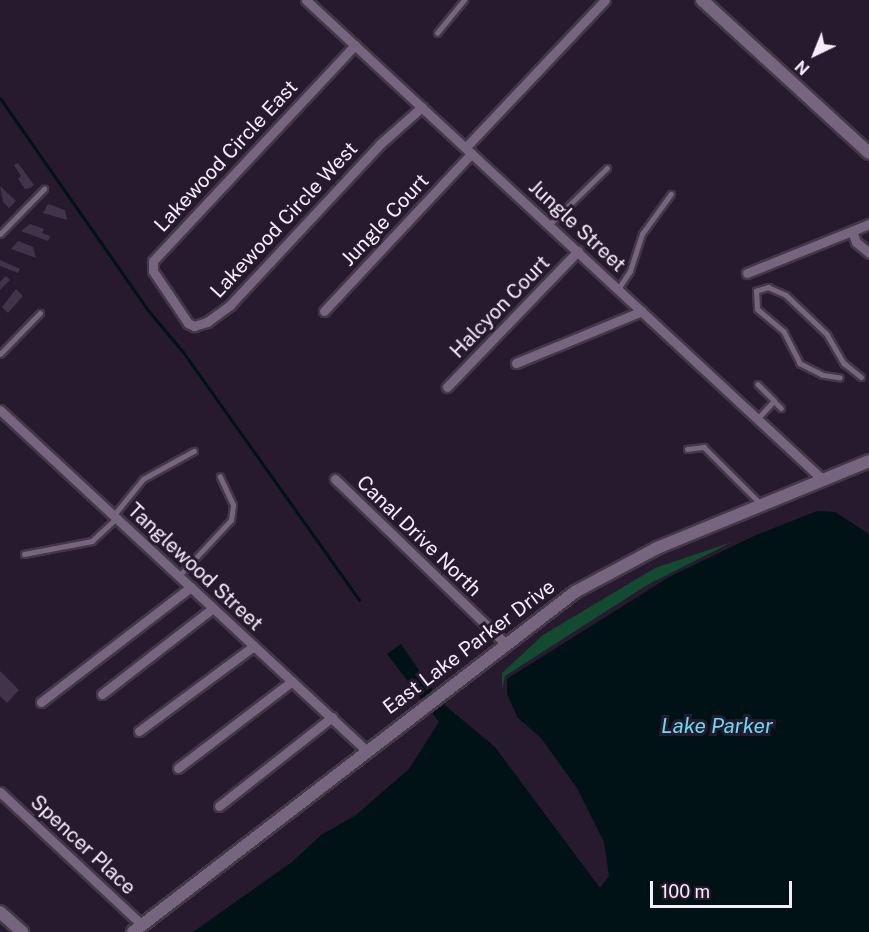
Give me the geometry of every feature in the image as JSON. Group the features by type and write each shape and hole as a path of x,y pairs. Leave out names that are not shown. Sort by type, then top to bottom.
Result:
{"street":[{"name":"Jungle Street","path":"306,0 823,480"},
{"name":"Jungle Court","path":"324,311 605,0"},
{"path":"702,0 869,153"},
{"name":"Lakewood Circle East","path":"171,298 153,271 157,255 355,45"},
{"name":"Lakewood Circle West","path":"171,298 191,325 199,325 220,314 380,144 422,107"},
{"path":"747,273 869,224"},
{"path":"852,231 856,242 869,254"},
{"name":"Halcyon Court","path":"447,387 578,251"},
{"path":"516,363 642,311"},
{"name":"Tanglewood Street","path":"0,410 366,750"},
{"name":"East Lake Parker Drive","path":"137,928 505,643 608,572 869,461"},
{"name":"Canal Drive North","path":"335,479 505,643"},
{"path":"41,702 191,587"},
{"path":"102,694 213,608"},
{"path":"139,730 254,646"},
{"path":"178,768 292,681"},
{"path":"219,806 332,717"},
{"name":"Spencer Place","path":"0,792 137,928"},
{"path":"0,912 22,932"}],"lane":[{"path":"437,33 464,0"},
{"path":"549,225 607,168"},
{"path":"0,234 44,189"},
{"path":"618,288 630,271 642,234 672,194"},
{"path":"840,378 822,375 800,364 783,332 757,309 756,291 768,287 786,295 827,334 844,363 861,377"},
{"path":"0,354 40,313"},
{"path":"758,385 782,408"},
{"path":"758,418 774,401"},
{"path":"687,449 704,447 762,505"},
{"path":"24,554 92,541 115,517 143,479 194,451"},
{"path":"179,576 231,520 233,505 220,477"}],"green space":[{"path":"732,542 647,585 505,676 502,690 502,673 543,635 655,568"}],"water":[{"name":"Lake Parker","path":"817,511 835,512 869,534 869,932 193,932 292,862 321,835 356,815 409,769 439,722 387,654 401,644 441,702 495,747 600,888 609,876 604,842 577,788 541,738 518,718 507,694 507,679 669,577 756,535"}],"building":[{"path":"18,163 34,185 30,188 25,189 18,179 21,176 14,165"},
{"path":"0,186 16,201 9,208 3,202"},
{"path":"48,204 65,210 67,220 43,213"},
{"path":"30,224 44,229 42,233 50,236 48,241 21,231"},
{"path":"18,241 33,247 36,258 11,249"},
{"path":"0,260 20,269 18,273 0,266"},
{"path":"6,276 10,280 0,290 0,282"},
{"path":"16,289 23,296 8,313 2,307"},
{"path":"0,671 19,690 7,703 0,696"}],"waterway":[{"path":"0,98 147,309 183,352 359,600"}]}
